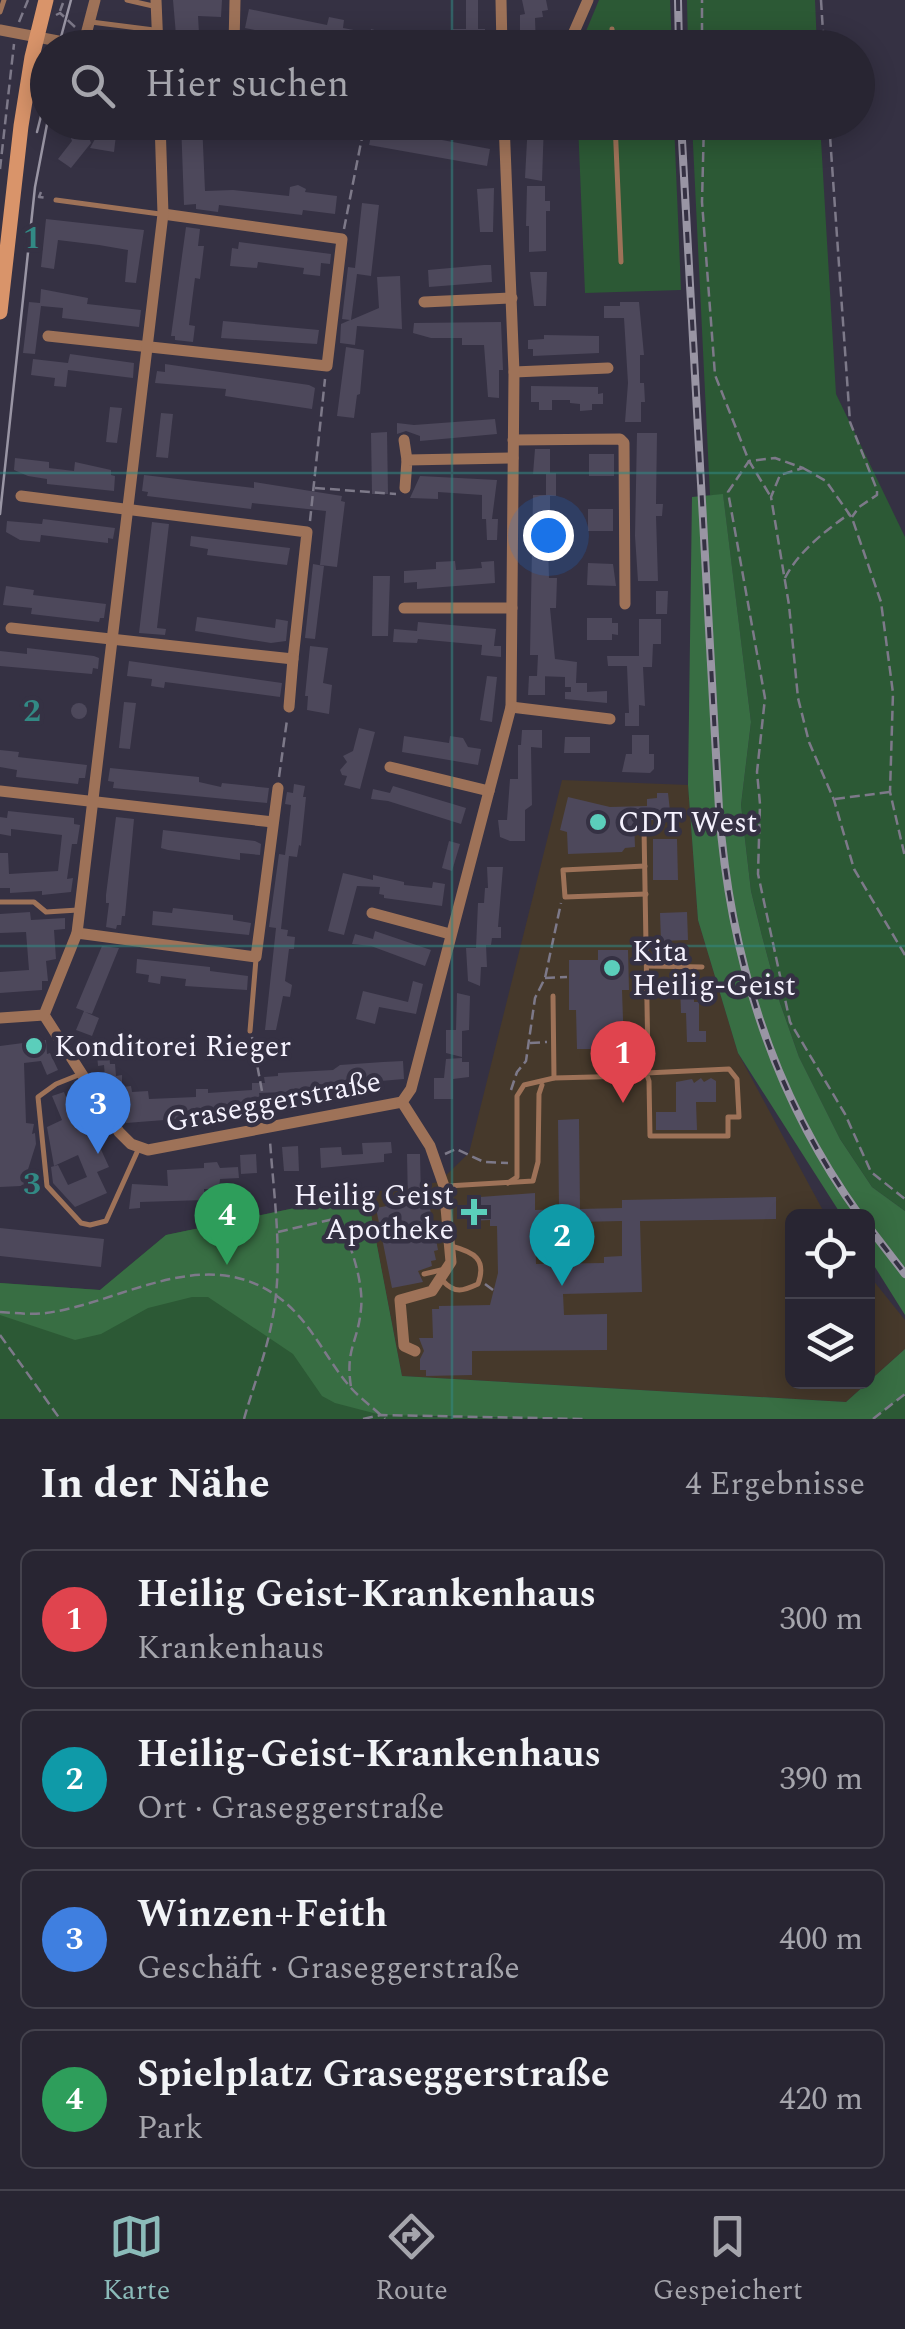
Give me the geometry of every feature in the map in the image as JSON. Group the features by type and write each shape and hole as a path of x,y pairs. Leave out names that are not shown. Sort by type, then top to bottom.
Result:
{"street":[{"path":"88,30 95,0"},
{"path":"234,30 235,0"},
{"path":"500,0 501,30"},
{"path":"575,30 588,0"},
{"path":"156,3 157,30"},
{"path":"40,30 53,7"},
{"path":"0,30 30,36"},
{"path":"0,312 30,73"},
{"path":"0,1018 44,1015 78,932 163,214 161,140"},
{"name":"Graseggerstraße","path":"44,1015 119,1132 130,1144 148,1150 402,1102 412,1089 511,707 514,372 505,140"},
{"path":"48,336 327,366 342,239 163,214"},
{"path":"424,302 512,298"},
{"path":"514,372 608,368"},
{"path":"404,440 405,488"},
{"path":"512,440 624,443 624,604"},
{"path":"406,460 512,458"},
{"path":"21,496 307,532 289,708"},
{"path":"404,608 512,608"},
{"path":"11,628 293,658"},
{"path":"511,707 610,718"},
{"path":"390,767 489,791"},
{"path":"78,932 256,957 278,788"},
{"path":"0,791 273,822"},
{"path":"372,913 450,934"},
{"name":"Graseggerstraße","path":"402,1102 441,1155 451,1246 448,1267 432,1291 400,1300 404,1346 416,1351"}],"lane":[{"path":"0,12 4,0"},
{"path":"126,0 156,3"},
{"path":"89,24 147,30"},
{"path":"617,140 621,262"},
{"path":"56,200 163,214"},
{"path":"508,1183 517,1177 517,1096 524,1085 554,1078 632,1076 645,1070 728,1069 736,1079 738,1117 728,1117 728,1136 650,1136 645,1070 648,1062 644,828"},
{"path":"645,866 563,870 565,897 646,894"},
{"path":"0,902 34,902 46,912 80,909"},
{"path":"250,1031 256,957"},
{"path":"647,966 702,966"},
{"path":"553,996 554,1078"},
{"path":"81,1074 38,1097 48,1186 81,1223 106,1221 139,1147"},
{"path":"444,1186 533,1181 538,1162 542,1083"},
{"path":"441,1278 450,1288 462,1292 478,1284 483,1271 480,1259 470,1250 451,1246"},
{"path":"424,1274 448,1267"}],"path":[{"path":"0,168 16,34 28,0"},
{"path":"702,0 702,30"},
{"path":"820,0 822,30"},
{"path":"26,8 53,7 77,29 78,24 89,24"},
{"path":"342,239 362,140"},
{"path":"704,140 702,202 715,375 749,461 771,497 798,698 809,742 834,800 854,869 905,956"},
{"path":"784,580 792,566 877,496 878,490 850,422 830,140"},
{"path":"40,192 40,197 56,200"},
{"path":"307,532 327,366"},
{"path":"905,857 890,792 893,692 885,618 850,516 826,481 803,468 774,458 749,461 728,492 764,682 764,726 757,772 758,874 778,970 790,1022 845,1114 871,1172 905,1200"},
{"path":"771,497 780,475 803,468"},
{"path":"313,488 384,495 395,495 405,488"},
{"path":"278,788 289,708"},
{"path":"834,800 890,792"},
{"path":"510,1095 511,1083 526,1062 535,998 545,978 558,907 565,897"},
{"path":"545,978 566,977"},
{"path":"244,1419 273,1320 277,1232 269,1130 250,1031"},
{"path":"528,1043 554,1041"},
{"path":"448,1164 441,1155 456,1148 484,1162 515,1163 511,1174"},
{"path":"277,1232 338,1218 352,1246 362,1308 347,1360 352,1388"},
{"path":"0,1312 44,1314 175,1277 246,1280 275,1295 308,1325 352,1388 386,1419"},
{"path":"0,1335 60,1419"},
{"path":"874,1419 905,1394"},
{"path":"364,1419 381,1415 586,1419"}],"shaded area":[{"path":"562,780 688,785 698,920 738,1053 822,1209 785,1209 785,1389 860,1389 846,1402 402,1376 367,1193 439,1182 469,1153"},
{"path":"875,1283 905,1320 905,1349 875,1376"}],"green space":[{"path":"599,0 670,0 671,30 586,30"},
{"path":"687,0 815,0 816,30 688,30"},
{"path":"579,140 675,140 681,290 585,293"},
{"path":"693,140 821,140 836,394 905,537 905,1211 872,1187 840,1139 799,1057 780,1003 751,891 741,805 751,722 723,495 710,495"},
{"path":"723,494 751,722 741,805 751,891 780,1003 799,1057 840,1139 872,1187 905,1211 905,1315 875,1267 875,1209 838,1209 738,1053 698,920 688,785 692,497"},
{"path":"367,1193 409,1416 586,1419 0,1419 0,1283 100,1290 166,1235"},
{"path":"367,1193 402,1376 846,1402 860,1389 875,1389 875,1376 905,1349 905,1394 873,1419 381,1415 322,1396 293,1354 208,1297 148,1308 101,1334 75,1340 0,1315 0,1283 100,1290 166,1235"},
{"path":"905,1394 905,1419 873,1419"}],"building":[{"path":"173,0 222,0 221,17 198,16 199,30 176,30"},
{"path":"466,0 478,0 478,29 485,30 453,30 466,29"},
{"path":"522,0 546,0 548,10 542,11 543,17 535,18 535,30 520,30 520,15 525,14"},
{"path":"249,9 327,25 329,17 344,20 343,28 354,30 255,30 245,28"},
{"path":"94,140 115,140 114,152 90,148"},
{"path":"182,140 203,140 205,191 289,196 290,187 298,185 305,192 337,196 335,214 303,210 302,215 219,205 218,212 196,209 196,204 184,205"},
{"path":"370,140 442,140 490,149 487,166 369,145"},
{"path":"527,140 543,140 542,181 525,178"},
{"path":"72,141 91,143 71,168 58,159"},
{"path":"527,186 545,186 545,201 550,201 550,211 546,211 546,251 529,252"},
{"path":"494,188 493,232 480,232 477,189"},
{"path":"362,203 379,205 371,276 357,274 351,320 379,308 377,277 400,276 402,329 357,326 355,345 340,343 341,324 350,320 342,319 348,267 355,268"},
{"path":"46,219 144,230 136,283 125,282 128,250 99,245 58,240 54,269 41,267"},
{"path":"186,227 200,229 198,246 204,246 189,325 195,326 193,342 171,336"},
{"path":"239,242 331,254 330,264 321,263 320,276 303,274 304,268 258,262 257,268 230,266 232,248 238,249"},
{"path":"491,265 492,282 429,287 428,270"},
{"path":"530,272 547,272 546,306 534,306"},
{"path":"41,289 88,298 87,304 141,310 139,327 62,318 63,308 41,306 35,354 23,353 29,302 40,303"},
{"path":"620,302 639,302 644,355 640,355 640,383 644,383 645,402 641,402 641,422 625,422 628,383 624,318 604,318 604,306 620,306"},
{"path":"223,321 319,330 317,344 221,338"},
{"path":"501,322 503,370 499,370 499,398 488,397 484,345 462,345 462,338 431,338 413,333 414,323"},
{"path":"544,335 599,336 599,353 533,356 528,340 544,339"},
{"path":"346,347 364,350 354,418 337,416"},
{"path":"70,354 134,363 133,378 68,370 66,387 54,386 55,378 31,375 33,359 68,363"},
{"path":"165,364 309,385 315,388 312,409 225,396 226,389 155,383 157,371 165,372"},
{"path":"531,386 598,387 598,394 603,393 603,404 592,404 592,410 580,411 580,404 570,400 552,400 552,410 539,410 539,402 531,402"},
{"path":"110,407 122,408 117,443 106,442"},
{"path":"161,413 173,414 168,458 156,457"},
{"path":"495,419 497,434 420,441 420,436 406,431 397,434 397,423"},
{"path":"387,432 388,494 372,494 371,433"},
{"path":"637,433 657,433 656,504 663,504 662,516 656,516 658,581 638,581"},
{"path":"535,449 550,449 550,473 556,473 556,496 550,496 547,514 549,578 557,578 556,608 550,608 555,659 577,662 576,683 587,683 587,692 607,691 607,703 565,699 565,692 571,692 571,687 565,687 565,677 537,676 538,655 530,655 533,495 546,495 546,474 533,474"},
{"path":"589,454 614,454 614,476 589,476"},
{"path":"15,458 49,462 49,468 74,471 75,462 111,470 115,476 114,491 47,484 47,479 14,470"},
{"path":"144,475 254,488 254,482 342,496 341,501 345,502 337,567 320,565 326,511 252,503 251,509 147,496 148,492 142,491"},
{"path":"420,476 497,480 492,519 498,519 497,540 487,540 482,495 438,492 438,499 410,498"},
{"path":"588,509 613,509 613,531 588,531"},
{"path":"43,519 115,528 113,539 108,538 108,543 41,535 40,542 20,540 6,532 7,521 42,524"},
{"path":"152,522 169,524 157,628 166,629 165,635 139,633"},
{"path":"191,536 290,548 287,565 207,555 208,549 190,546"},
{"path":"455,561 456,570 482,568 481,562 494,561 495,583 417,589 417,582 404,583 404,571 436,569 436,562"},
{"path":"588,563 613,564 616,586 587,585"},
{"path":"313,564 324,566 315,639 305,638"},
{"path":"373,576 390,576 388,636 372,636"},
{"path":"6,586 34,590 33,595 106,604 104,618 99,622 31,614 32,608 3,605"},
{"path":"656,591 668,591 667,614 656,614"},
{"path":"197,617 275,628 276,619 288,621 286,641 271,643 195,631"},
{"path":"587,618 612,618 612,623 618,623 618,635 612,634 612,640 587,640"},
{"path":"639,619 661,619 661,644 653,644 652,667 643,667 645,706 639,705 639,726 625,726 625,713 629,713 627,666 608,666 607,656 639,656"},
{"path":"418,622 496,629 494,646 501,646 501,657 481,655 482,645 418,639 417,643 393,642 394,629 417,631"},
{"path":"310,646 328,648 323,683 332,685 329,714 307,710"},
{"path":"27,648 94,656 99,658 98,669 93,668 92,674 0,666 0,651 27,654"},
{"path":"129,661 282,683 280,697 165,682 164,688 151,686 152,679 127,676"},
{"path":"487,676 497,677 492,722 480,720"},
{"path":"529,676 545,676 545,695 528,695"},
{"path":"124,702 136,703 130,749 119,748"},
{"path":"79,703 87,711 79,719 71,711"},
{"path":"359,728 375,732 360,789 344,785 347,776 340,770 347,762 343,756 353,751"},
{"path":"522,730 542,730 542,748 531,747 532,805 525,810 525,841 510,841 500,837 498,820 507,820 510,779 518,779"},
{"path":"632,735 649,735 649,754 654,754 654,769 650,773 622,772 626,754 632,754"},
{"path":"404,736 449,743 450,736 463,738 468,747 481,749 478,765 402,752"},
{"path":"565,737 590,737 590,753 564,753"},
{"path":"0,750 19,752 18,757 87,765 85,778 79,778 78,784 16,777 17,770 0,767"},
{"path":"110,768 199,777 199,782 221,787 222,783 269,788 267,803 113,788 114,782 108,781"},
{"path":"294,784 305,786 306,797 301,846 297,857 289,856 281,929 288,930 287,936 295,937 294,949 289,949 285,981 292,985 290,997 283,996 276,1030 265,1030 276,928 269,927 279,854 285,855 291,805 285,804 287,792 293,793"},
{"path":"393,786 466,808 461,824 371,799 373,789 390,793"},
{"name":"CDT West","path":"657,793 668,793 671,820 634,820 635,847 622,852 568,854 567,832 560,830 568,797 610,807 647,806 647,799 657,798"},
{"path":"8,811 74,818 74,824 80,825 77,844 72,844 67,879 73,878 71,892 42,895 42,891 10,893 10,888 0,888 0,853 8,853 9,874 58,871 62,835 11,829 11,836 0,834 0,817 7,818"},
{"path":"116,817 134,819 125,916 116,929 106,927 106,895"},
{"path":"163,830 255,841 261,844 260,855 240,853 240,860 168,850 161,848"},
{"path":"653,839 677,839 678,880 653,880"},
{"path":"449,841 460,844 452,871 442,868"},
{"path":"487,867 503,867 498,927 501,938 492,938 491,945 486,945 487,967 481,967 480,986 468,981 466,948 476,948 478,903 484,903 488,888"},
{"path":"343,873 373,880 373,875 404,885 432,888 433,882 445,884 442,906 384,898 379,894 380,887 357,886 344,935 328,931"},
{"path":"173,908 233,915 233,920 251,923 249,935 152,925 153,911 172,913"},
{"path":"30,912 31,920 65,918 65,929 54,930 56,959 46,961 48,981 42,981 42,990 0,993 0,972 29,970 26,932 0,933 0,914"},
{"path":"687,912 688,940 661,941 660,913"},
{"path":"375,931 431,950 425,966 371,946 352,944 355,934 373,939"},
{"path":"102,946 119,948 92,1014 85,1012 99,1018 92,1036 76,1030 84,1011 76,1008"},
{"path":"598,950 628,950 629,990 622,990 624,1048 611,1059 611,1049 577,1049 576,1010 569,1010 569,960 598,960"},
{"path":"137,959 210,967 210,971 248,976 247,990 185,986 186,979 161,976 160,984 148,982 149,975 136,973"},
{"path":"413,981 423,984 416,1014 379,1007 375,1024 356,1019 363,991 408,1002"},
{"path":"680,983 694,983 694,1002 699,1002 699,1031 706,1031 706,1042 687,1042"},
{"path":"457,993 470,996 469,1030 462,1031 462,1057 446,1053 446,1030 456,1030"},
{"path":"46,1040 47,1054 50,1053 58,1070 47,1075 41,1061 24,1063 26,1123 34,1124 36,1144 25,1179 39,1173 41,1185 0,1187 0,1046"},
{"path":"102,1042 103,1054 109,1053 110,1064 115,1064 116,1076 122,1075 122,1087 131,1086 132,1092 148,1091 149,1099 196,1097 196,1089 208,1089 208,1093 252,1090 252,1083 265,1083 264,1077 278,1073 333,1070 340,1065 403,1061 404,1079 333,1085 334,1090 259,1093 255,1113 126,1123 120,1093 111,1094 110,1076 105,1077 104,1065 98,1066 97,1054 91,1054 90,1043"},
{"path":"462,1058 462,1062 469,1062 469,1077 453,1079 453,1099 434,1099 434,1078 444,1078 446,1059"},
{"path":"701,1078 704,1082 711,1078 716,1081 716,1102 696,1102 697,1130 656,1130 656,1112 676,1112 676,1082 692,1079 694,1083"},
{"path":"64,1092 66,1097 75,1093 109,1167 97,1172 107,1193 75,1207 53,1183 51,1167 58,1165 68,1185 87,1177 78,1155 54,1166 47,1127 62,1120 52,1096"},
{"path":"579,1119 580,1209 622,1208 622,1200 776,1197 776,1219 640,1221 642,1292 563,1294 564,1315 607,1314 607,1350 472,1351 472,1375 426,1376 426,1370 420,1370 424,1351 419,1338 433,1338 432,1309 490,1305 498,1273 497,1226 490,1226 490,1220 468,1221 467,1198 535,1193 535,1210 559,1209 558,1120","holes":["622,1221 622,1256 604,1257 604,1263 536,1264 535,1223"]},
{"path":"391,1142 392,1153 384,1154 384,1162 321,1168 320,1148 341,1147 342,1155 363,1154 362,1143"},
{"path":"298,1146 299,1171 284,1171 282,1147"},
{"path":"256,1154 257,1173 241,1174 240,1155"},
{"path":"407,1154 420,1154 421,1199 428,1198 438,1250 434,1251 436,1260 431,1261 432,1266 418,1271 423,1282 392,1288 376,1208 408,1202"},
{"path":"217,1162 220,1168 238,1167 239,1178 220,1179 219,1189 204,1189 205,1200 140,1202 140,1208 129,1209 132,1184 168,1186 167,1170 204,1168 204,1163"},
{"path":"0,1228 104,1239 101,1267 0,1256"}],"tram line":[{"path":"63,30 71,0"},
{"path":"0,514 35,187 44,140"}],"railway":[{"path":"678,0 679,30"},
{"path":"682,140 719,809 733,918 761,1023 780,1074 829,1170 855,1209"},
{"path":"875,1235 905,1274"}],"place":[{"name":"CDT West","path":"598,822"},
{"name":"Kita Heilig-Geist","path":"612,968"},
{"name":"Konditorei Rieger","path":"34,1046"},
{"name":"Heilig Geist-Krankenhaus","path":"623,1103"},
{"name":"Winzen+Feith","path":"98,1154"},
{"name":"Heilig Geist Apotheke","path":"474,1212"},
{"name":"Spielplatz Graseggerstraße","path":"227,1265"},
{"name":"Heilig-Geist-Krankenhaus","path":"562,1286"}]}
